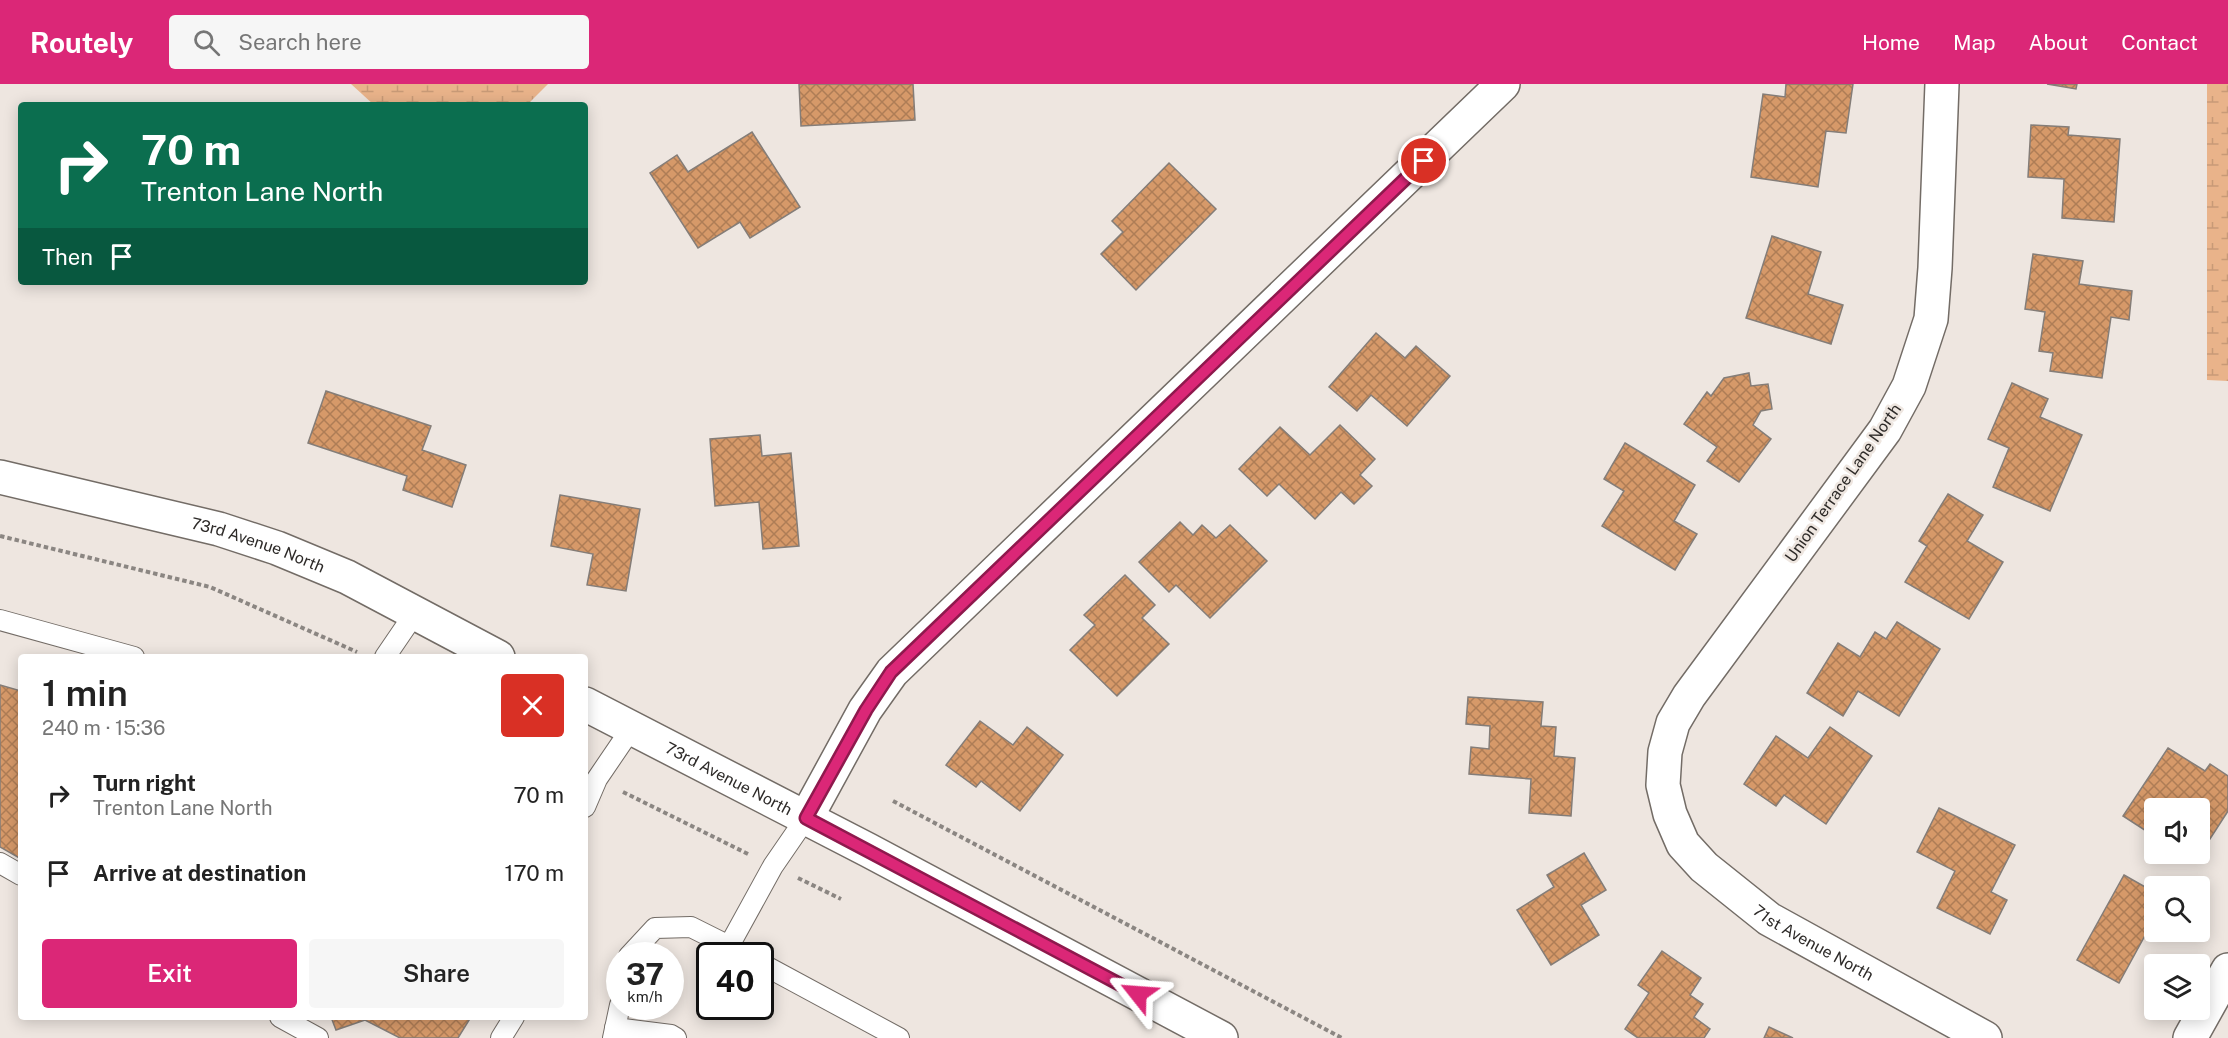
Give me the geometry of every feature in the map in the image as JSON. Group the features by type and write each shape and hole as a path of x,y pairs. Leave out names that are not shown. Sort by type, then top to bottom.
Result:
{"street":[{"path":"806,818 866,710 891,672 1503,84"},
{"name":"Union Terrace Lane North","path":"1670,814 1664,784 1665,752 1673,723 1689,696 1885,429 1909,386 1931,319 1942,84"},
{"name":"73rd Avenue North","path":"0,477 229,532 277,548 347,577 492,654"},
{"name":"73rd Avenue North","path":"588,706 806,818 1221,1038"},
{"name":"71st Avenue North","path":"1670,814 1683,844 1704,867 1769,919 1985,1038"},
{"path":"2190,1038 2228,970"}],"lane":[{"path":"387,654 415,613"},
{"path":"0,620 123,654"},
{"path":"588,800 597,779 631,729"},
{"path":"731,942 773,866 806,818"},
{"path":"0,863 18,873"},
{"path":"642,942 655,928 691,927 721,942"},
{"path":"774,971 899,1038"},
{"path":"285,1020 318,1038"},
{"path":"501,1038 512,1020"},
{"path":"614,1033 671,1035 676,1038"}],"path":[{"path":"0,536 210,587 358,652"},
{"path":"597,779 841,899"},
{"path":"893,801 1342,1038"}],"green space":[{"path":"351,84 548,84 530,102 371,102"},
{"path":"2207,84 2228,84 2228,381 2207,380"}],"building":[{"path":"799,84 913,84 915,120 801,126"},
{"path":"1786,84 1853,84 1846,133 1826,131 1818,187 1751,177 1763,94 1785,97"},
{"path":"2047,84 2077,84 2076,89"},
{"path":"2031,125 2069,127 2068,135 2120,139 2114,222 2062,218 2064,179 2028,177"},
{"path":"752,132 800,207 750,238 740,222 698,248 650,173 677,155 688,172"},
{"path":"1169,163 1216,209 1136,290 1101,254 1123,232 1112,221"},
{"path":"1772,236 1821,252 1808,294 1843,305 1831,344 1746,318"},
{"path":"2033,254 2083,261 2079,284 2132,291 2129,320 2111,317 2102,378 2050,371 2053,353 2039,351 2045,312 2025,309"},
{"path":"1376,333 1405,358 1416,346 1450,376 1407,426 1371,395 1357,411 1329,387"},
{"path":"1749,373 1751,386 1768,384 1772,409 1761,411 1753,425 1771,439 1739,482 1707,461 1717,447 1684,424 1707,392 1711,396 1724,378"},
{"path":"2012,383 2048,399 2040,417 2082,435 2050,511 1993,487 2009,448 1988,439"},
{"path":"326,391 431,426 422,450 466,465 452,507 403,490 407,476 308,443"},
{"path":"1340,425 1375,459 1360,475 1372,486 1354,504 1341,492 1315,519 1279,484 1267,496 1239,469 1280,427 1310,455"},
{"path":"760,435 762,456 791,453 799,546 763,549 759,502 715,506 710,439"},
{"path":"1625,443 1695,485 1674,521 1697,534 1675,570 1602,526 1624,491 1604,479"},
{"path":"1948,494 1983,515 1967,541 2003,562 1969,619 1905,582 1927,546 1919,541"},
{"path":"560,495 640,509 626,591 587,585 593,554 551,546"},
{"path":"1180,522 1193,535 1202,525 1216,538 1230,525 1267,561 1210,618 1176,585 1169,592 1139,562"},
{"path":"1125,575 1155,605 1142,618 1169,644 1117,696 1070,650 1095,625 1084,615"},
{"path":"1897,622 1940,649 1899,716 1858,691 1843,716 1807,693 1838,643 1860,657 1875,632 1886,639"},
{"path":"0,685 18,690 18,857 0,847"},
{"path":"1468,697 1543,702 1541,726 1556,727 1554,756 1575,758 1571,816 1529,813 1531,779 1469,774 1471,747 1489,749 1490,726 1466,724"},
{"path":"980,721 1013,745 1027,727 1063,755 1020,811 981,781 976,787 946,765"},
{"path":"1830,727 1872,756 1826,824 1784,795 1776,806 1744,784 1776,736 1808,758"},
{"path":"2168,748 2205,771 2210,764 2228,776 2228,811 2210,839 2210,798 2144,798 2144,830 2123,816"},
{"path":"1939,808 2015,845 1991,892 2007,900 1990,934 1937,908 1955,871 1917,852"},
{"path":"1584,853 1606,890 1581,905 1599,935 1551,965 1517,910 1554,887 1547,875"},
{"path":"2124,875 2144,886 2144,937 2119,983 2077,960"},
{"path":"1662,951 1701,978 1690,995 1703,1004 1694,1017 1710,1029 1704,1038 1638,1038 1625,1029 1649,993 1638,985"},
{"path":"332,1020 365,1020 336,1030"},
{"path":"365,1020 469,1020 458,1038 400,1038"},
{"path":"1769,1027 1793,1038 1764,1038"}],"route":[{"path":"1138,994 806,818 866,710 891,672 1424,161"}]}
